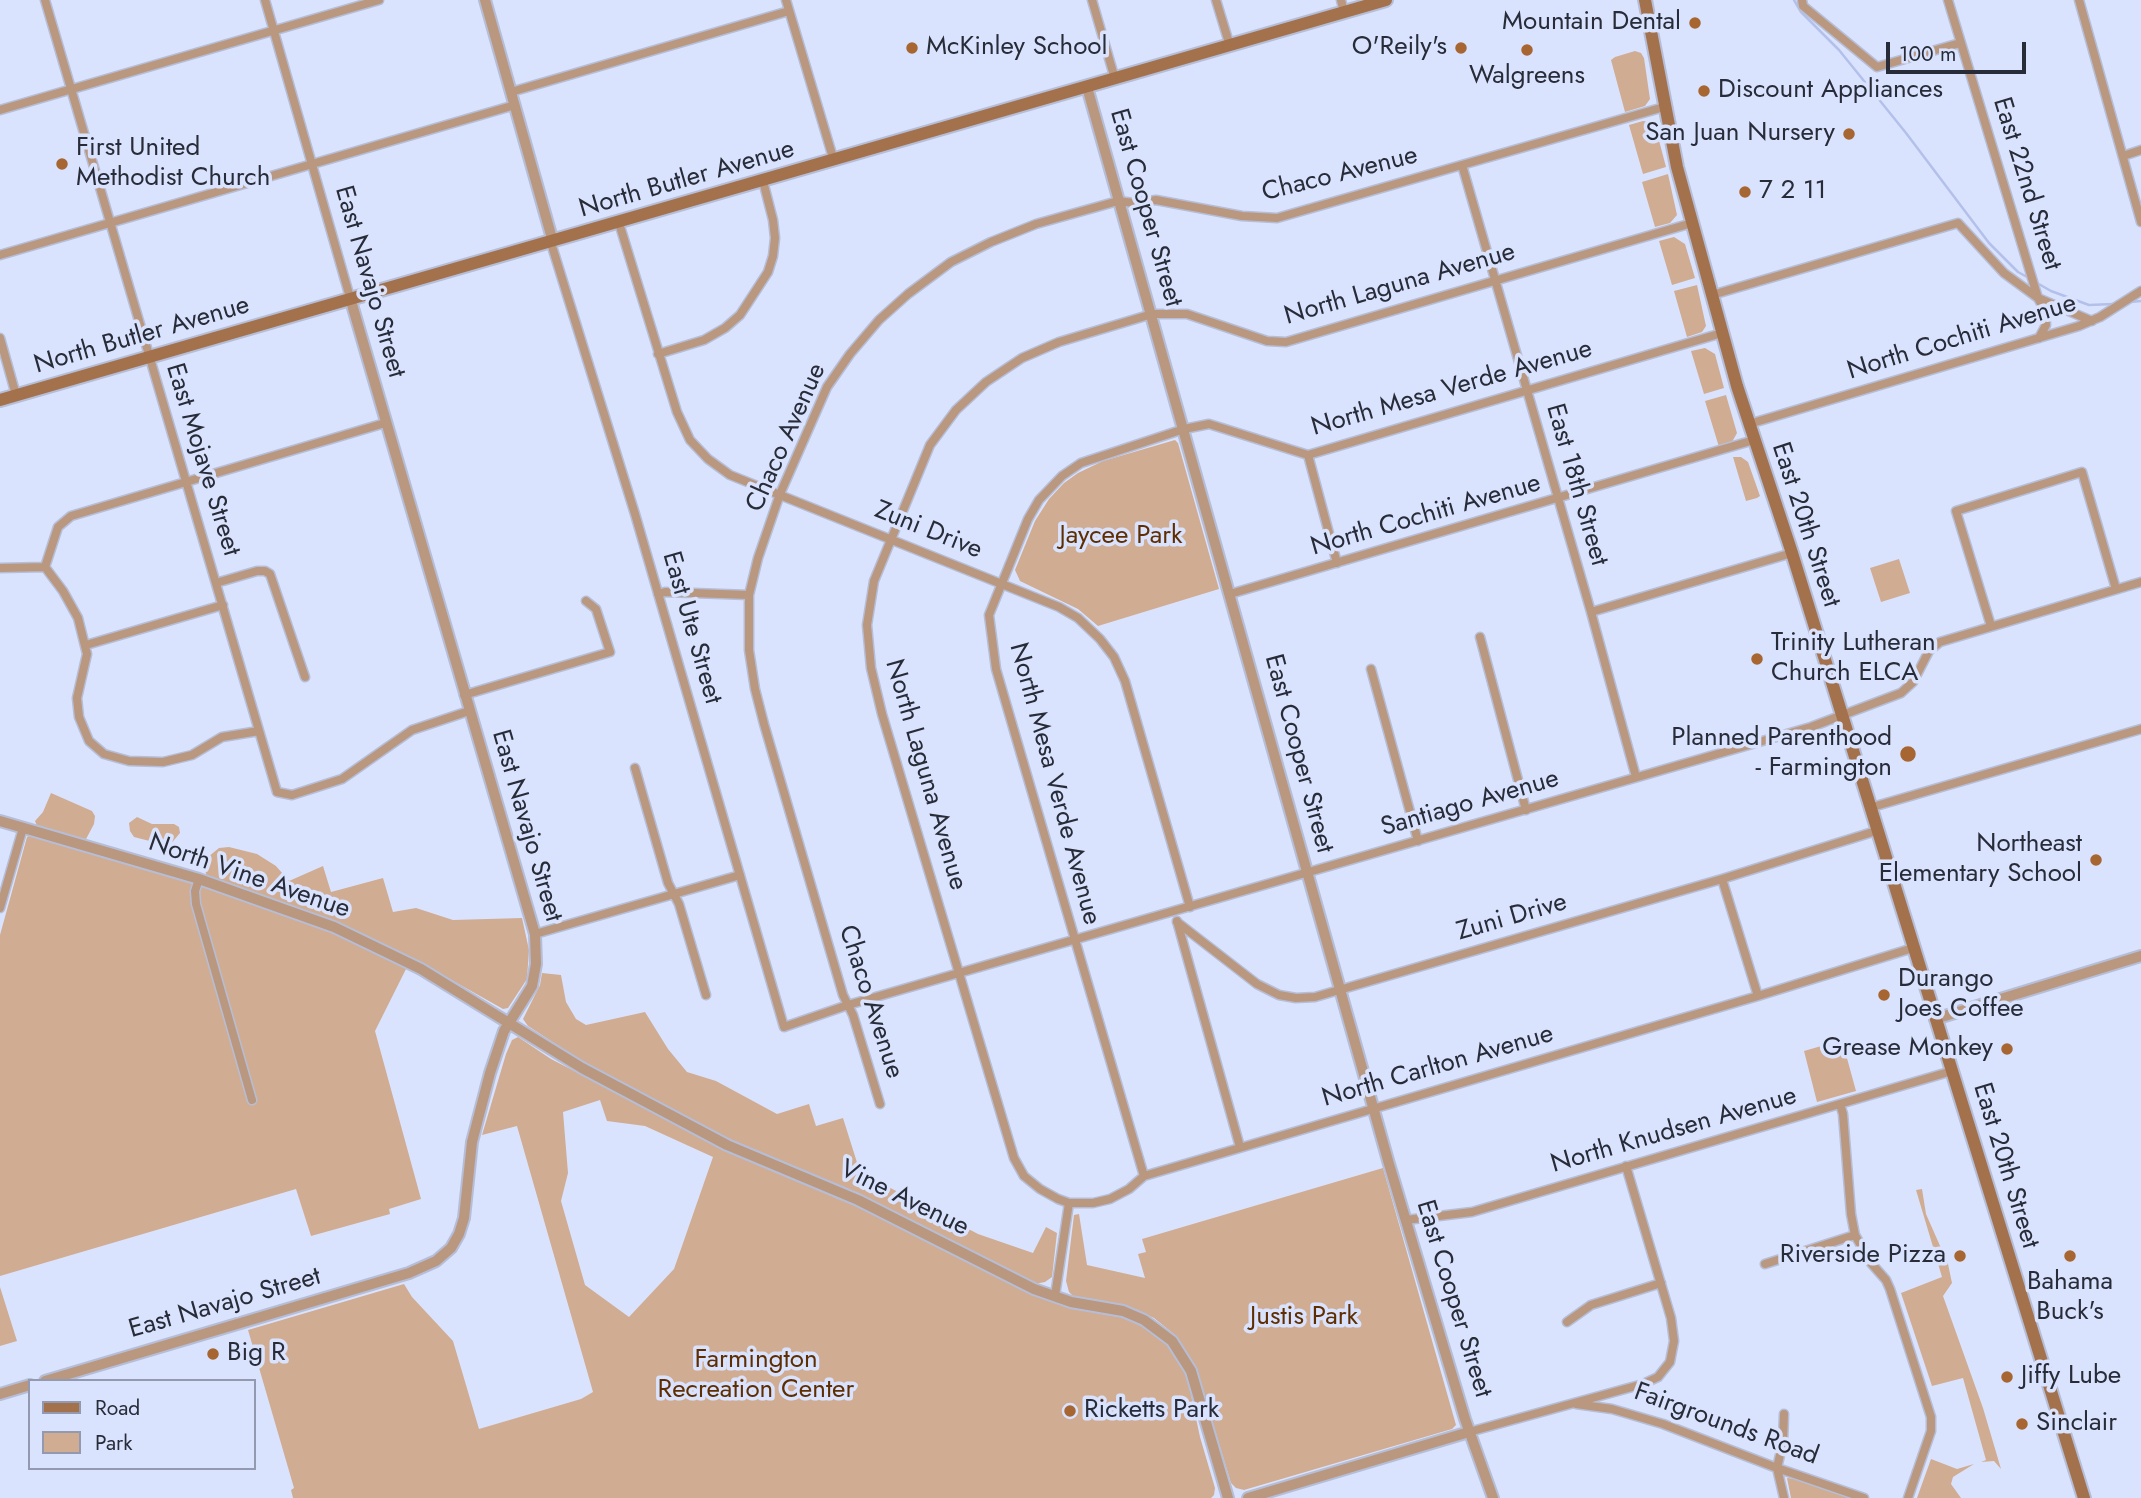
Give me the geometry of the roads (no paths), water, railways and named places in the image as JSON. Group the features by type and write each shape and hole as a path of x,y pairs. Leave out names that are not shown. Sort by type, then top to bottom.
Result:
{"main road":[{"name":"North Butler Avenue","path":"0,400 1230,46 1343,6 1386,0"},
{"name":"East 20th Street","path":"1644,0 1655,44 1664,107 1722,333 2084,1498"}],"street":[{"name":"East Mojave Street","path":"45,0 276,794 292,795 342,779 412,730 469,711"},
{"name":"East Navajo Street","path":"52,1379 409,1273 436,1261 456,1241 462,1226 472,1142 492,1065 509,1022 532,986 535,976 535,934 385,423 265,0"},
{"path":"0,110 379,0"},
{"name":"East Ute Street","path":"485,0 552,242 784,1027"},
{"path":"786,0 834,161"},
{"path":"1091,0 1115,79"},
{"path":"1216,0 1230,46"},
{"path":"1802,0 1803,6 1877,67 1960,43"},
{"name":"East 22nd Street","path":"1948,0 2038,298 2045,311 2046,325 2039,338"},
{"path":"2079,0 2141,222"},
{"path":"511,92 789,11"},
{"name":"East Cooper Street","path":"1087,87 1339,990 1469,1432 1493,1498"},
{"path":"0,255 515,105"},
{"name":"Chaco Avenue","path":"880,1104 853,1015 843,995 755,689 749,650 749,595 758,558 780,494 828,387 850,354 871,329 908,294 951,262 1036,224 1118,201 1156,200 1242,216 1277,218 1664,107"},
{"path":"2123,156 2141,150"},
{"name":"East 18th Street","path":"1462,165 1636,777"},
{"path":"658,354 704,340 725,328 740,315 768,272 775,238 763,181"},
{"path":"1712,295 1958,222 2004,273 2038,298 2092,321"},
{"name":"Zuni Drive","path":"619,223 677,412 690,440 708,459 730,475 1069,612 1094,632 1114,657 1125,681 1190,907"},
{"name":"North Laguna Avenue","path":"1069,1203 1040,1189 1024,1176 1014,1158 871,668 867,625 874,581 930,445 956,410 986,382 1022,358 1059,342 1152,314 1187,314 1267,341 1286,342 1692,223"},
{"name":"North Cochiti Avenue","path":"1749,424 2092,321 2141,291"},
{"name":"North Mesa Verde Avenue","path":"1144,1176 996,668 989,615 1034,509 1062,476 1096,456 1184,429 1209,424 1308,455 1722,333"},
{"path":"0,338 16,396"},
{"path":"45,568 58,527 75,514 385,423"},
{"name":"North Cochiti Avenue","path":"1230,594 1754,440"},
{"path":"1308,455 1337,563"},
{"path":"1991,626 1956,511 2082,472 2116,589"},
{"path":"1591,612 1792,553"},
{"path":"0,568 45,568"},
{"path":"45,568 73,607 86,645 87,663 78,698 79,717 89,741 104,754 129,761 163,762 192,755 222,737 259,731"},
{"path":"216,583 257,571 270,574 305,677"},
{"name":"Santiago Avenue","path":"784,1027 848,1005 1811,727 1901,693 1913,682 1929,650 1940,642 2141,582"},
{"path":"658,594 749,595"},
{"path":"464,695 610,652 596,609 586,601"},
{"path":"86,645 223,605"},
{"path":"1479,637 1526,810"},
{"path":"1371,669 1419,841"},
{"path":"1869,808 2141,729"},
{"path":"635,768 668,883 679,904 706,995"},
{"name":"North Vine Avenue","path":"0,821 199,879 334,927 421,969 473,1000"},
{"path":"0,908 23,828"},
{"name":"Zuni Drive","path":"1177,922 1257,984 1279,995 1315,997 1723,879 1877,831"},
{"path":"535,934 740,875"},
{"path":"199,879 195,891 196,904 252,1100"},
{"path":"1723,879 1758,996"},
{"path":"1175,911 1240,1147"},
{"name":"North Carlton Avenue","path":"1069,1203 1093,1203 1110,1199 1129,1189 1144,1176 1913,948"},
{"path":"1936,1019 2141,956"},
{"name":"Vine Avenue","path":"473,1000 618,1088 727,1145 837,1190 1034,1289 1076,1304 1136,1316 1158,1328 1182,1354 1194,1378 1228,1498"},
{"name":"North Knudsen Avenue","path":"1406,1220 1472,1212 1952,1071"},
{"path":"1840,1104 1851,1214 1856,1235 1871,1263 1891,1289 1931,1417 1931,1431 1908,1498"},
{"path":"1569,1404 1650,1381 1665,1371 1674,1352 1674,1330 1626,1166"},
{"path":"1055,1296 1069,1203"},
{"path":"1765,1264 1856,1235"},
{"path":"1567,1322 1591,1305 1661,1283"},
{"path":"0,1394 28,1386"},
{"name":"Fairgrounds Road","path":"1248,1498 1569,1404 1612,1409 1663,1424 1864,1498"},
{"path":"1784,1413 1783,1442 1777,1468 1784,1498"}],"waterway":[{"path":"1794,0 1801,12 1839,50 1906,133 1989,243 2018,272 2029,278"},
{"path":"2037,283 2089,305 2113,304"},
{"path":"2130,302 2141,301"}],"place":[{"name":"Mountain Dental","path":"1695,23"},
{"name":"McKinley School","path":"912,48"},
{"name":"O'Reily's","path":"1461,48"},
{"name":"Walgreens","path":"1527,50"},
{"name":"Discount Appliances","path":"1704,91"},
{"name":"San Juan Nursery","path":"1849,134"},
{"name":"First United Methodist Church","path":"62,164"},
{"name":"7 2 11","path":"1745,192"},
{"name":"Trinity Lutheran Church ELCA","path":"1757,659"},
{"name":"Planned Parenthood - Farmington","path":"1908,754"},
{"name":"Northeast Elementary School","path":"2096,860"},
{"name":"Durango Joes Coffee","path":"1884,995"},
{"name":"Grease Monkey","path":"2007,1049"},
{"name":"Riverside Pizza","path":"1960,1256"},
{"name":"Bahama Buck's","path":"2070,1256"},
{"name":"Big R","path":"213,1354"},
{"name":"Jiffy Lube","path":"2007,1377"},
{"name":"Ricketts Park","path":"1070,1411"},
{"name":"Sinclair","path":"2022,1424"}],"park label":[{"name":"Jaycee Park","path":"1121,537"},
{"name":"Justis Park","path":"1304,1318"},
{"name":"Farmington Recreation Center","path":"756,1376"}]}
